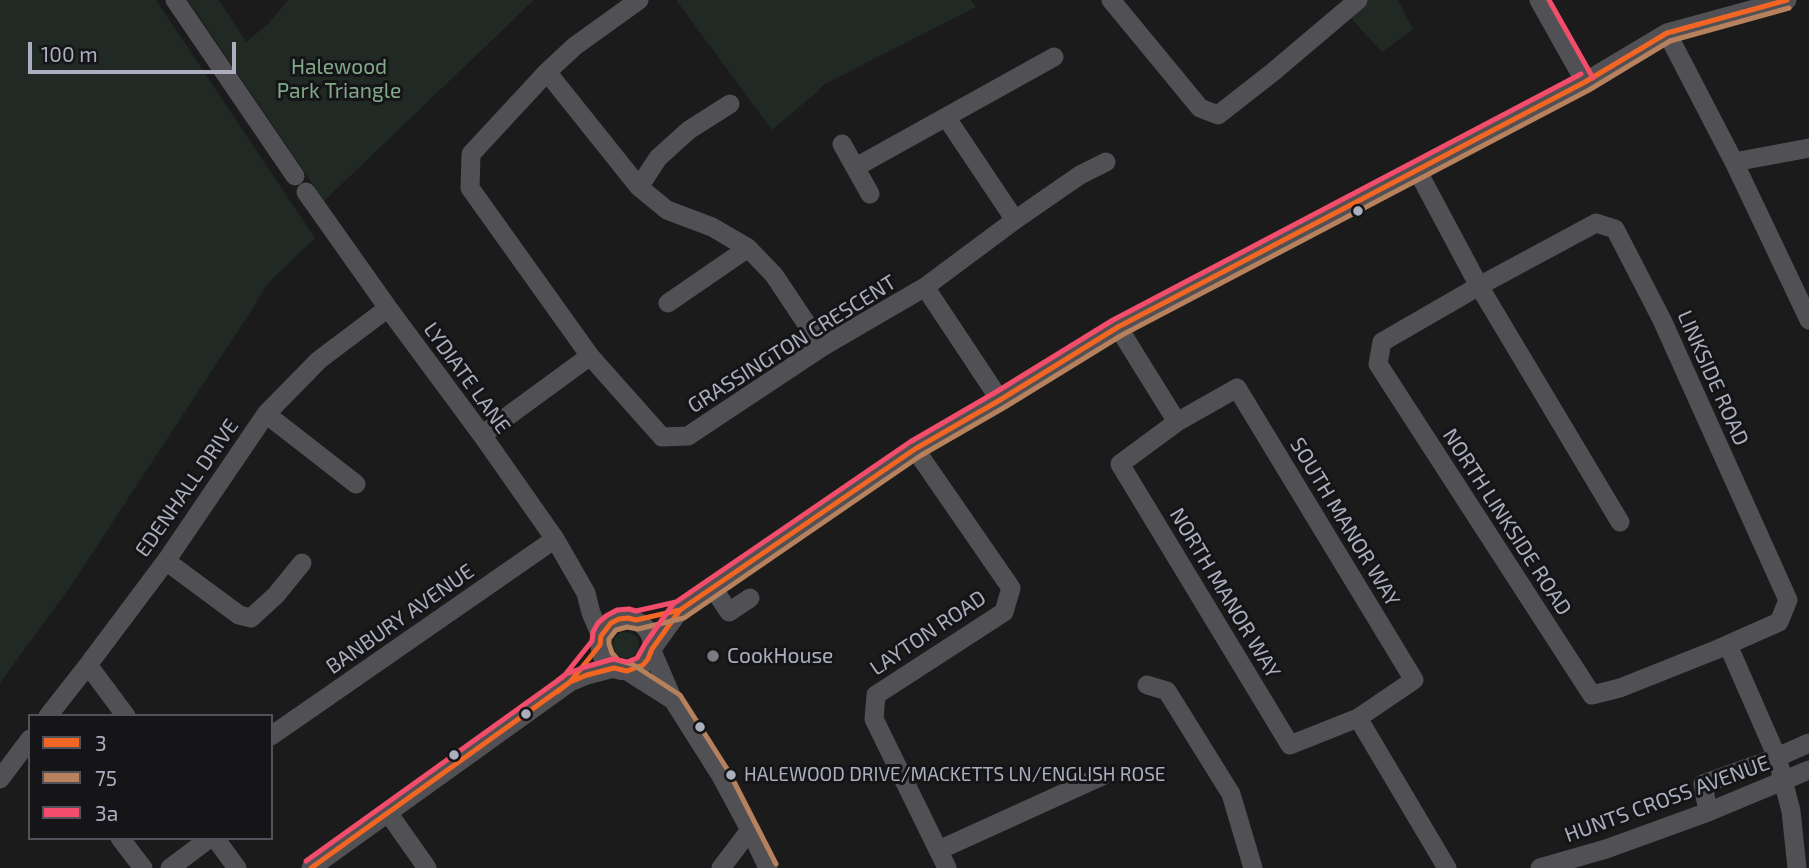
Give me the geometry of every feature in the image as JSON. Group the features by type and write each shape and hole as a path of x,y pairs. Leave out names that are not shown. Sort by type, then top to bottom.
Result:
{"street":[{"name":"LYDIATE LANE","path":"175,0 388,308 555,539 586,593 601,641"},
{"name":"GRASSINGTON CRESCENT","path":"639,0 575,46 547,72 471,154 470,188 590,356 662,437 688,436 822,347 925,287 1080,175 1106,162"},
{"path":"1111,0 1200,108 1219,115 1359,0"},
{"path":"1539,0 1585,82"},
{"path":"311,868 570,682 587,675 635,669 643,665 680,610 915,449 1118,327 1585,82 1667,33 1787,0"},
{"path":"1667,33 1734,162 1809,320"},
{"path":"856,167 1054,57"},
{"path":"547,72 639,187 667,210 712,227 748,248 774,275 822,347"},
{"path":"639,187 658,158 689,130 730,103"},
{"path":"946,117 1015,220"},
{"path":"842,144 870,194"},
{"path":"1734,162 1809,148"},
{"path":"1418,170 1479,286 1620,522"},
{"name":"LINKSIDE ROAD","path":"1479,286 1595,223 1615,229 1662,320 1788,600 1779,622 1728,645"},
{"path":"668,303 748,248"},
{"name":"NORTH LINKSIDE ROAD","path":"1479,286 1381,342 1378,364 1592,695 1620,688 1728,645"},
{"path":"925,287 1000,400"},
{"name":"EDENHALL DRIVE","path":"50,714 166,561 267,414 319,360 388,308"},
{"path":"1118,327 1177,422"},
{"path":"482,435 590,356"},
{"name":"SOUTH MANOR WAY","path":"1177,422 1237,388 1414,680 1358,718"},
{"path":"267,414 356,484"},
{"name":"NORTH MANOR WAY","path":"1177,422 1120,464 1290,745 1358,718"},
{"name":"LAYTON ROAD","path":"915,449 1011,588 1004,612 876,695 874,719 943,859"},
{"name":"BANBURY AVENUE","path":"273,735 555,539"},
{"path":"166,561 239,615 251,618 276,595 302,563"},
{"path":"713,588 730,612 750,598"},
{"name":"LYDIATE LANE","path":"586,593 608,612 628,620"},
{"path":"570,682 611,623 680,610"},
{"path":"628,620 644,625 649,632 652,650 673,700 721,776 768,868"},
{"path":"601,641 604,659 673,700"},
{"path":"1728,645 1777,757 1791,811 1797,868"},
{"path":"88,665 125,714"},
{"path":"1147,685 1167,691 1231,794 1253,868"},
{"path":"1358,718 1447,868"},
{"path":"0,779 28,742"},
{"path":"1708,812 1703,784 1809,743"},
{"name":"HUNTS CROSS AVENUE","path":"1540,868 1606,849 1708,812 1809,770"},
{"path":"943,859 1104,775"},
{"path":"389,814 427,868"},
{"path":"721,868 750,830"},
{"path":"122,840 143,868"},
{"path":"170,868 210,840"},
{"path":"215,840 237,868"}],"green space":[{"path":"0,0 156,0 315,238 268,283 70,587 0,683"},
{"name":"Halewood Park Triangle","path":"188,0 219,0 246,42 267,25 288,0 534,0 324,201"},
{"path":"676,0 971,0 976,7 823,85 772,130"},
{"path":"1358,0 1398,0 1413,29 1382,52 1345,12"},
{"path":"626,632 635,636 639,645 635,654 626,658 617,654 613,645 617,636"}],"transit line":[{"name":"3a","path":"1549,0 1593,78"},
{"name":"3","path":"311,868 570,682 600,645 601,636 611,623 619,619 636,620 680,610 915,449 1118,327 1585,82 1667,33 1787,0"},
{"name":"75","path":"776,864 729,772 680,695 632,664 618,660 612,653 609,639 616,630 627,627 638,629 684,618 920,456 1122,335 1589,90 1670,41 1789,8"},
{"name":"3a","path":"306,861 564,676 592,641 598,623 606,616 617,610 636,611 676,602 910,442 1113,320 1581,74"},
{"name":"3a","path":"553,684 566,674 585,667 613,659 627,662 637,658 673,604 691,592"},
{"name":"3","path":"557,692 570,682 587,675 614,668 627,671 643,665 680,610 696,599"}],"place":[{"name":"CookHouse","path":"713,656"},
{"name":"HALEWOOD DRIVE/MACKETTS LN/ENGLISH ROSE","path":"731,775"}]}
